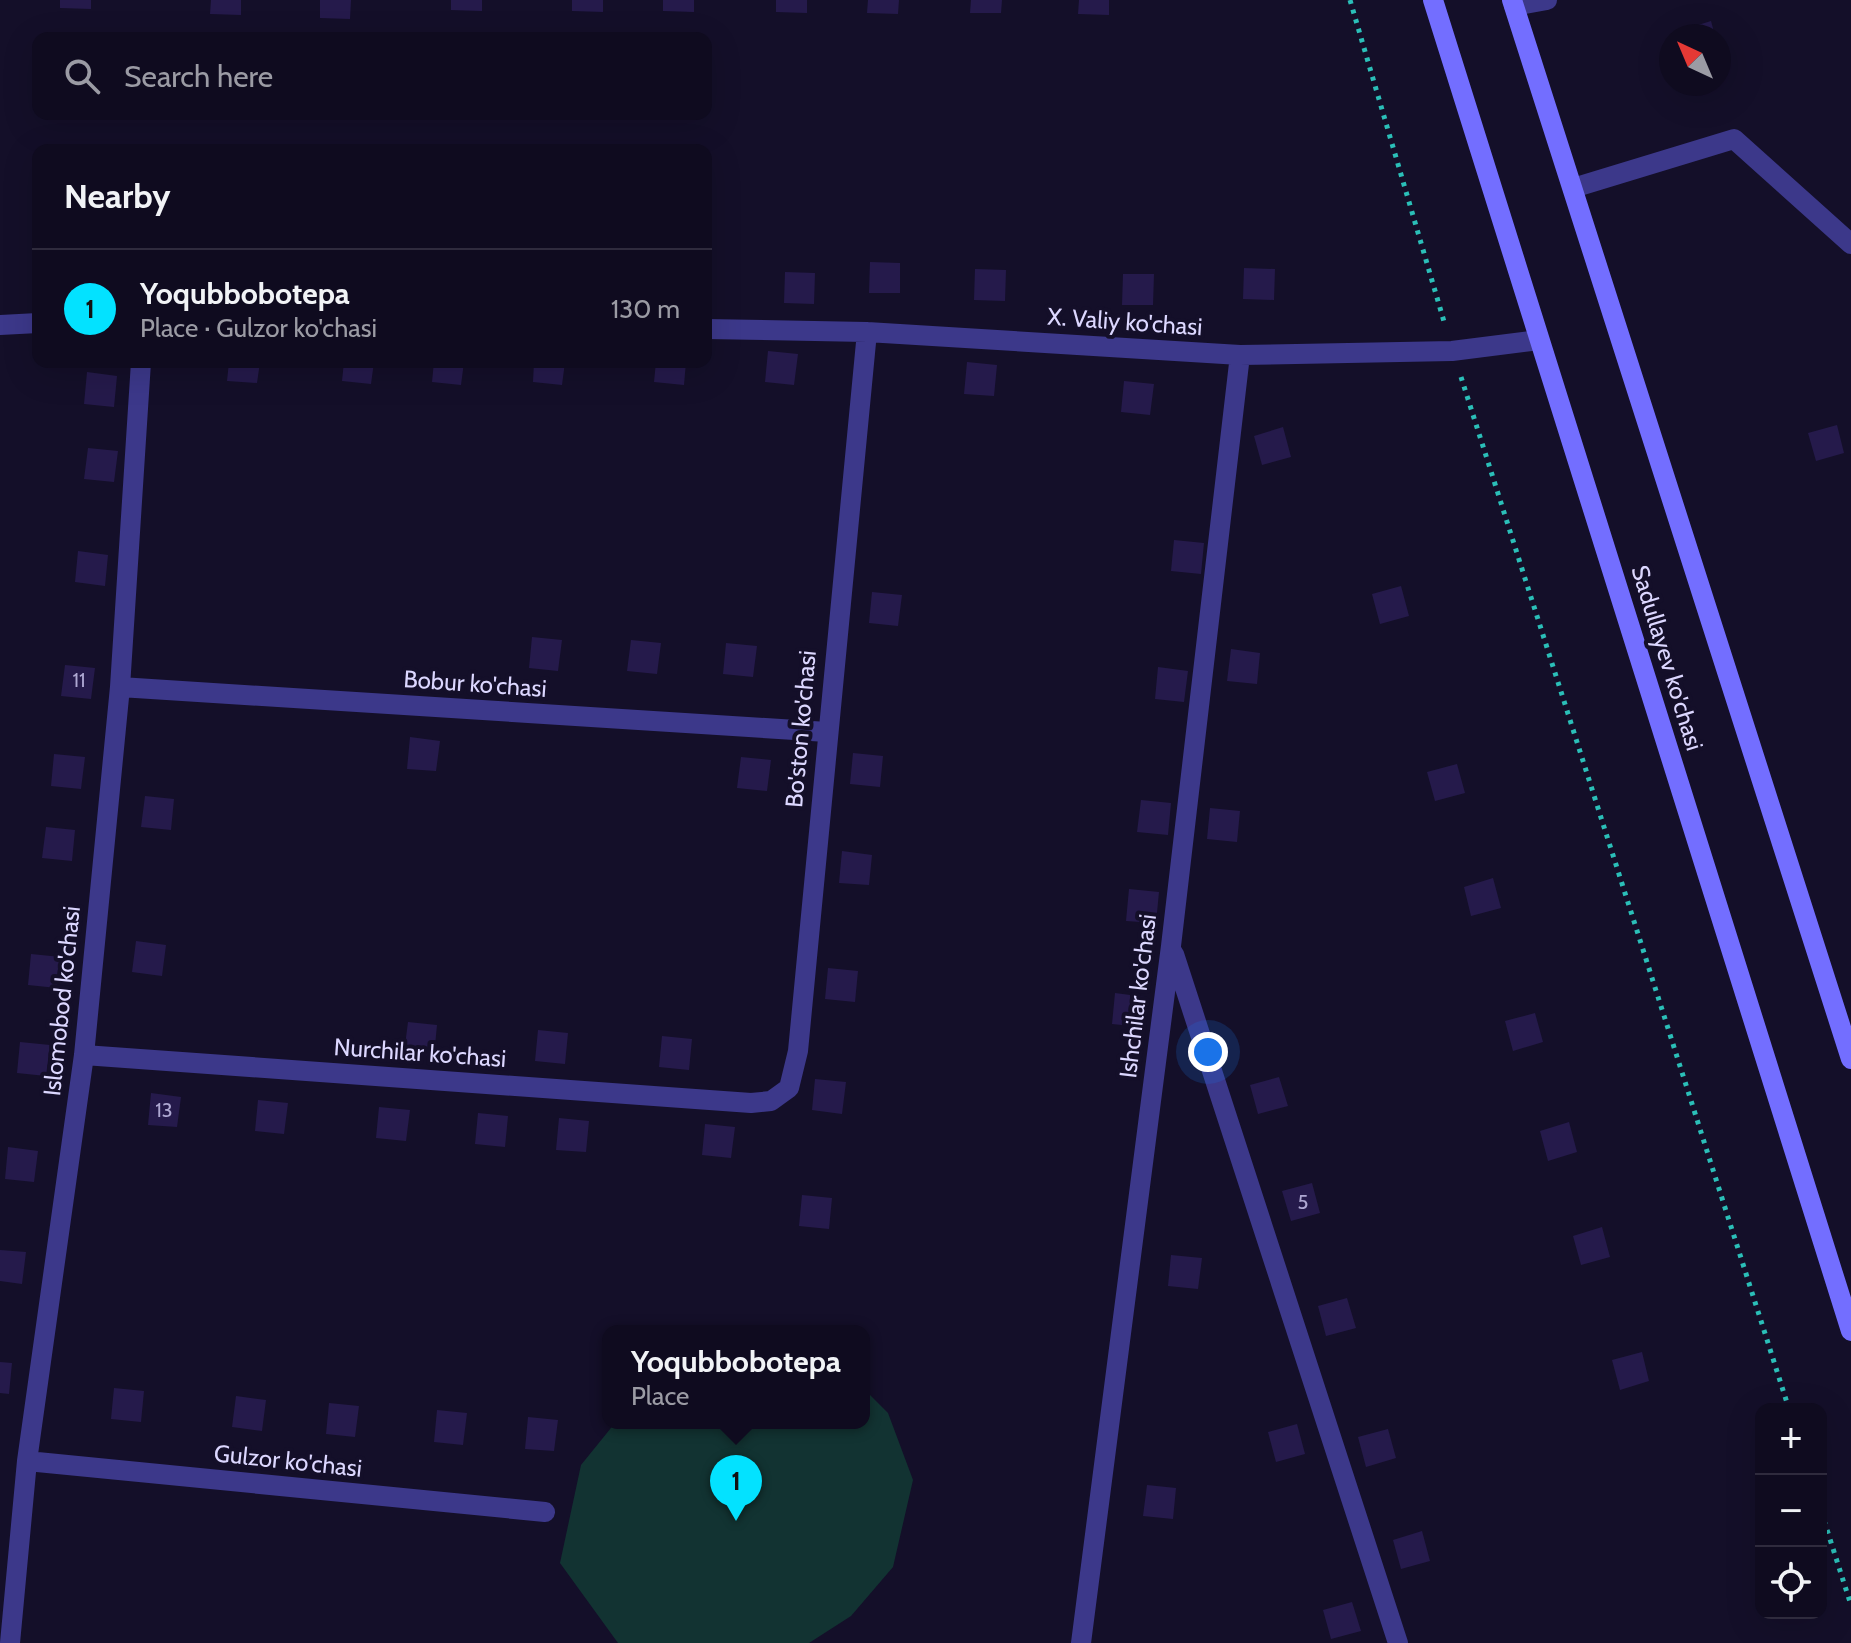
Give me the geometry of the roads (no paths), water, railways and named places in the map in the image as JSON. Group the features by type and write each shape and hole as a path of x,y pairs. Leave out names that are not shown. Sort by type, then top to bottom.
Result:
{"main road":[{"name":"Sadullayev ko'chasi","path":"1433,0 1851,1331"},
{"path":"1513,3 1851,1059"}],"street":[{"path":"1513,3 1547,0"},
{"path":"1573,188 1734,139 1851,244"},
{"path":"0,325 32,323"},
{"name":"X. Valiy ko'chasi","path":"712,329 867,332 1240,355 1452,351 1539,340"},
{"name":"Bo'ston ko'chasi","path":"751,1103 771,1101 789,1088 798,1051 867,332"},
{"name":"Ishchilar ko'chasi","path":"1081,1643 1171,946 1240,355"},
{"name":"Islomobod ko'chasi","path":"10,1643 27,1461 84,1055 120,687 141,368"},
{"name":"Bobur ko'chasi","path":"120,687 827,732"},
{"path":"1171,946 1398,1643"},
{"name":"Nurchilar ko'chasi","path":"84,1055 751,1103"},
{"name":"Gulzor ko'chasi","path":"27,1461 545,1512"}],"place":[{"name":"Yoqubbobotepa","path":"736,1521"}]}
